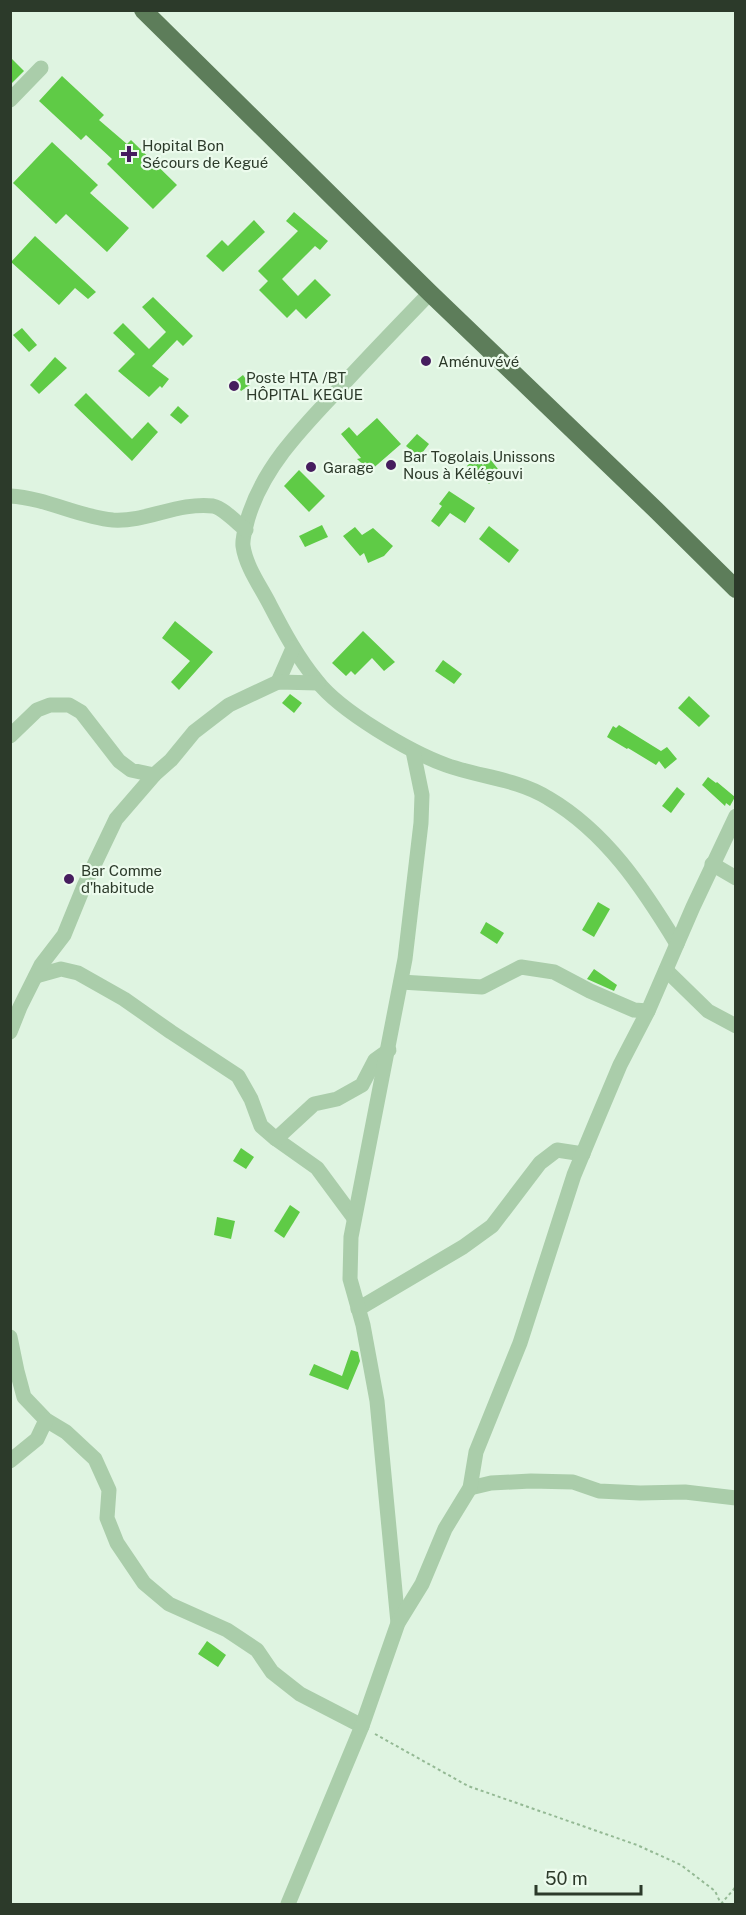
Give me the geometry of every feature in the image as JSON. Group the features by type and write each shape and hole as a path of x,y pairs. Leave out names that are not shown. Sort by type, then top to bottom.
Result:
{"main road":[{"path":"143,10 735,589"}],"street":[{"path":"10,100 42,68"},
{"path":"430,293 283,451 265,480 249,517 243,544 250,568 293,648 318,683 345,708 413,752 446,765 531,789 575,816 617,855 648,896 677,944"},
{"path":"10,496 31,497 111,520 134,520 187,506 216,506 246,530"},
{"path":"278,682 293,648"},
{"path":"10,1032 41,965 64,935 116,819 154,775 171,760 194,732 230,705 278,682 318,683"},
{"path":"10,736 37,710 50,705 69,705 81,712 119,761 131,770 154,775"},
{"path":"398,1623 377,1401 350,1279 351,1237 401,982 421,823 422,795 413,752"},
{"path":"288,1905 362,1726 398,1623 422,1584 445,1529 470,1488 476,1452 520,1343 583,1154 620,1065 648,1011 735,816"},
{"path":"712,864 735,878"},
{"path":"401,982 482,987 520,967 554,972 634,1010 648,1011"},
{"path":"36,976 61,969 78,974 124,999 238,1076 251,1099 261,1126 317,1168 354,1218"},
{"path":"666,970 708,1011 735,1026"},
{"path":"276,1139 314,1104 337,1099 362,1085 375,1060 389,1050"},
{"path":"358,1309 463,1247 492,1226 540,1163 557,1150 583,1154"},
{"path":"10,1336 24,1397 46,1420 66,1432 95,1459 109,1490 107,1518 117,1543 144,1583 169,1604 227,1630 257,1650 272,1672 300,1694 362,1726"},
{"path":"10,1461 37,1439 46,1420"},
{"path":"470,1488 501,1482 573,1482 598,1491 685,1492 735,1498"}],"path":[{"path":"362,1726 468,1786 637,1845 681,1865 715,1891 721,1904 734,1889 735,1882"}],"building":[{"path":"10,57 24,71 10,85"},
{"path":"62,76 104,115 99,120 127,144 131,140 177,185 153,209 107,164 112,159 86,135 81,140 39,101"},
{"path":"52,142 98,185 90,193 129,228 107,252 66,214 56,224 13,183"},
{"path":"294,212 328,241 320,250 315,246 282,279 298,296 315,279 331,295 306,319 296,309 287,318 259,290 268,281 258,271 298,231 286,221"},
{"path":"254,220 265,232 223,272 206,256 222,240 228,246"},
{"path":"35,236 96,292 88,299 75,288 59,305 11,262"},
{"path":"153,297 193,336 183,346 177,340 152,366 169,379 162,388 160,386 149,397 118,371 135,354 113,333 123,323 149,349 166,332 142,307"},
{"path":"22,328 37,345 29,352 13,335"},
{"path":"55,357 67,368 39,394 30,385"},
{"path":"243,375 250,385 241,391 234,382"},
{"path":"86,393 132,439 148,422 158,432 132,461 74,405"},
{"path":"178,406 189,416 181,424 170,415"},
{"path":"377,418 401,444 370,471 357,459 361,458 341,434 349,427 357,436"},
{"path":"417,434 429,444 419,457 406,446"},
{"path":"474,458 483,465 490,459 502,474 489,484 467,466"},
{"path":"299,470 325,496 309,512 284,486"},
{"path":"449,491 475,508 465,523 450,513 439,527 431,521 442,506 439,504"},
{"path":"322,525 328,537 305,547 299,536"},
{"path":"489,526 519,550 509,563 479,539"},
{"path":"355,527 362,535 373,528 393,546 384,556 368,563 364,553 360,556 343,536"},
{"path":"175,621 213,652 179,690 171,682 190,661 162,638"},
{"path":"363,631 395,662 384,671 372,658 355,675 351,671 346,676 332,663"},
{"path":"443,660 462,674 454,684 435,671"},
{"path":"290,694 302,703 294,713 282,703"},
{"path":"689,696 710,716 699,727 678,708"},
{"path":"619,725 661,751 667,747 677,759 665,769 659,761 656,765 607,737 613,726 616,728"},
{"path":"708,777 735,797 730,806 726,803 725,806 702,785"},
{"path":"677,787 685,794 671,813 662,806"},
{"path":"598,902 610,909 594,937 582,930"},
{"path":"486,922 504,933 497,944 480,933"},
{"path":"594,969 617,985 614,991 587,979"},
{"path":"241,1148 254,1157 246,1169 233,1161"},
{"path":"290,1205 300,1212 284,1238 274,1231"},
{"path":"217,1217 235,1221 231,1239 214,1235"},
{"path":"351,1350 358,1352 360,1361 348,1390 309,1375 314,1364 342,1376"},
{"path":"207,1641 226,1655 218,1667 198,1654"}],"place":[{"name":"Hopital Bon Sécours de Kegué","path":"129,154"},
{"name":"Aménuvévé","path":"426,361"},
{"name":"Poste HTA /BT HÔPITAL KEGUE","path":"234,386"},
{"name":"Bar Togolais Unissons Nous à Kélégouvi","path":"391,465"},
{"name":"Garage","path":"311,467"},
{"name":"Bar Comme d'habitude","path":"69,879"}]}
